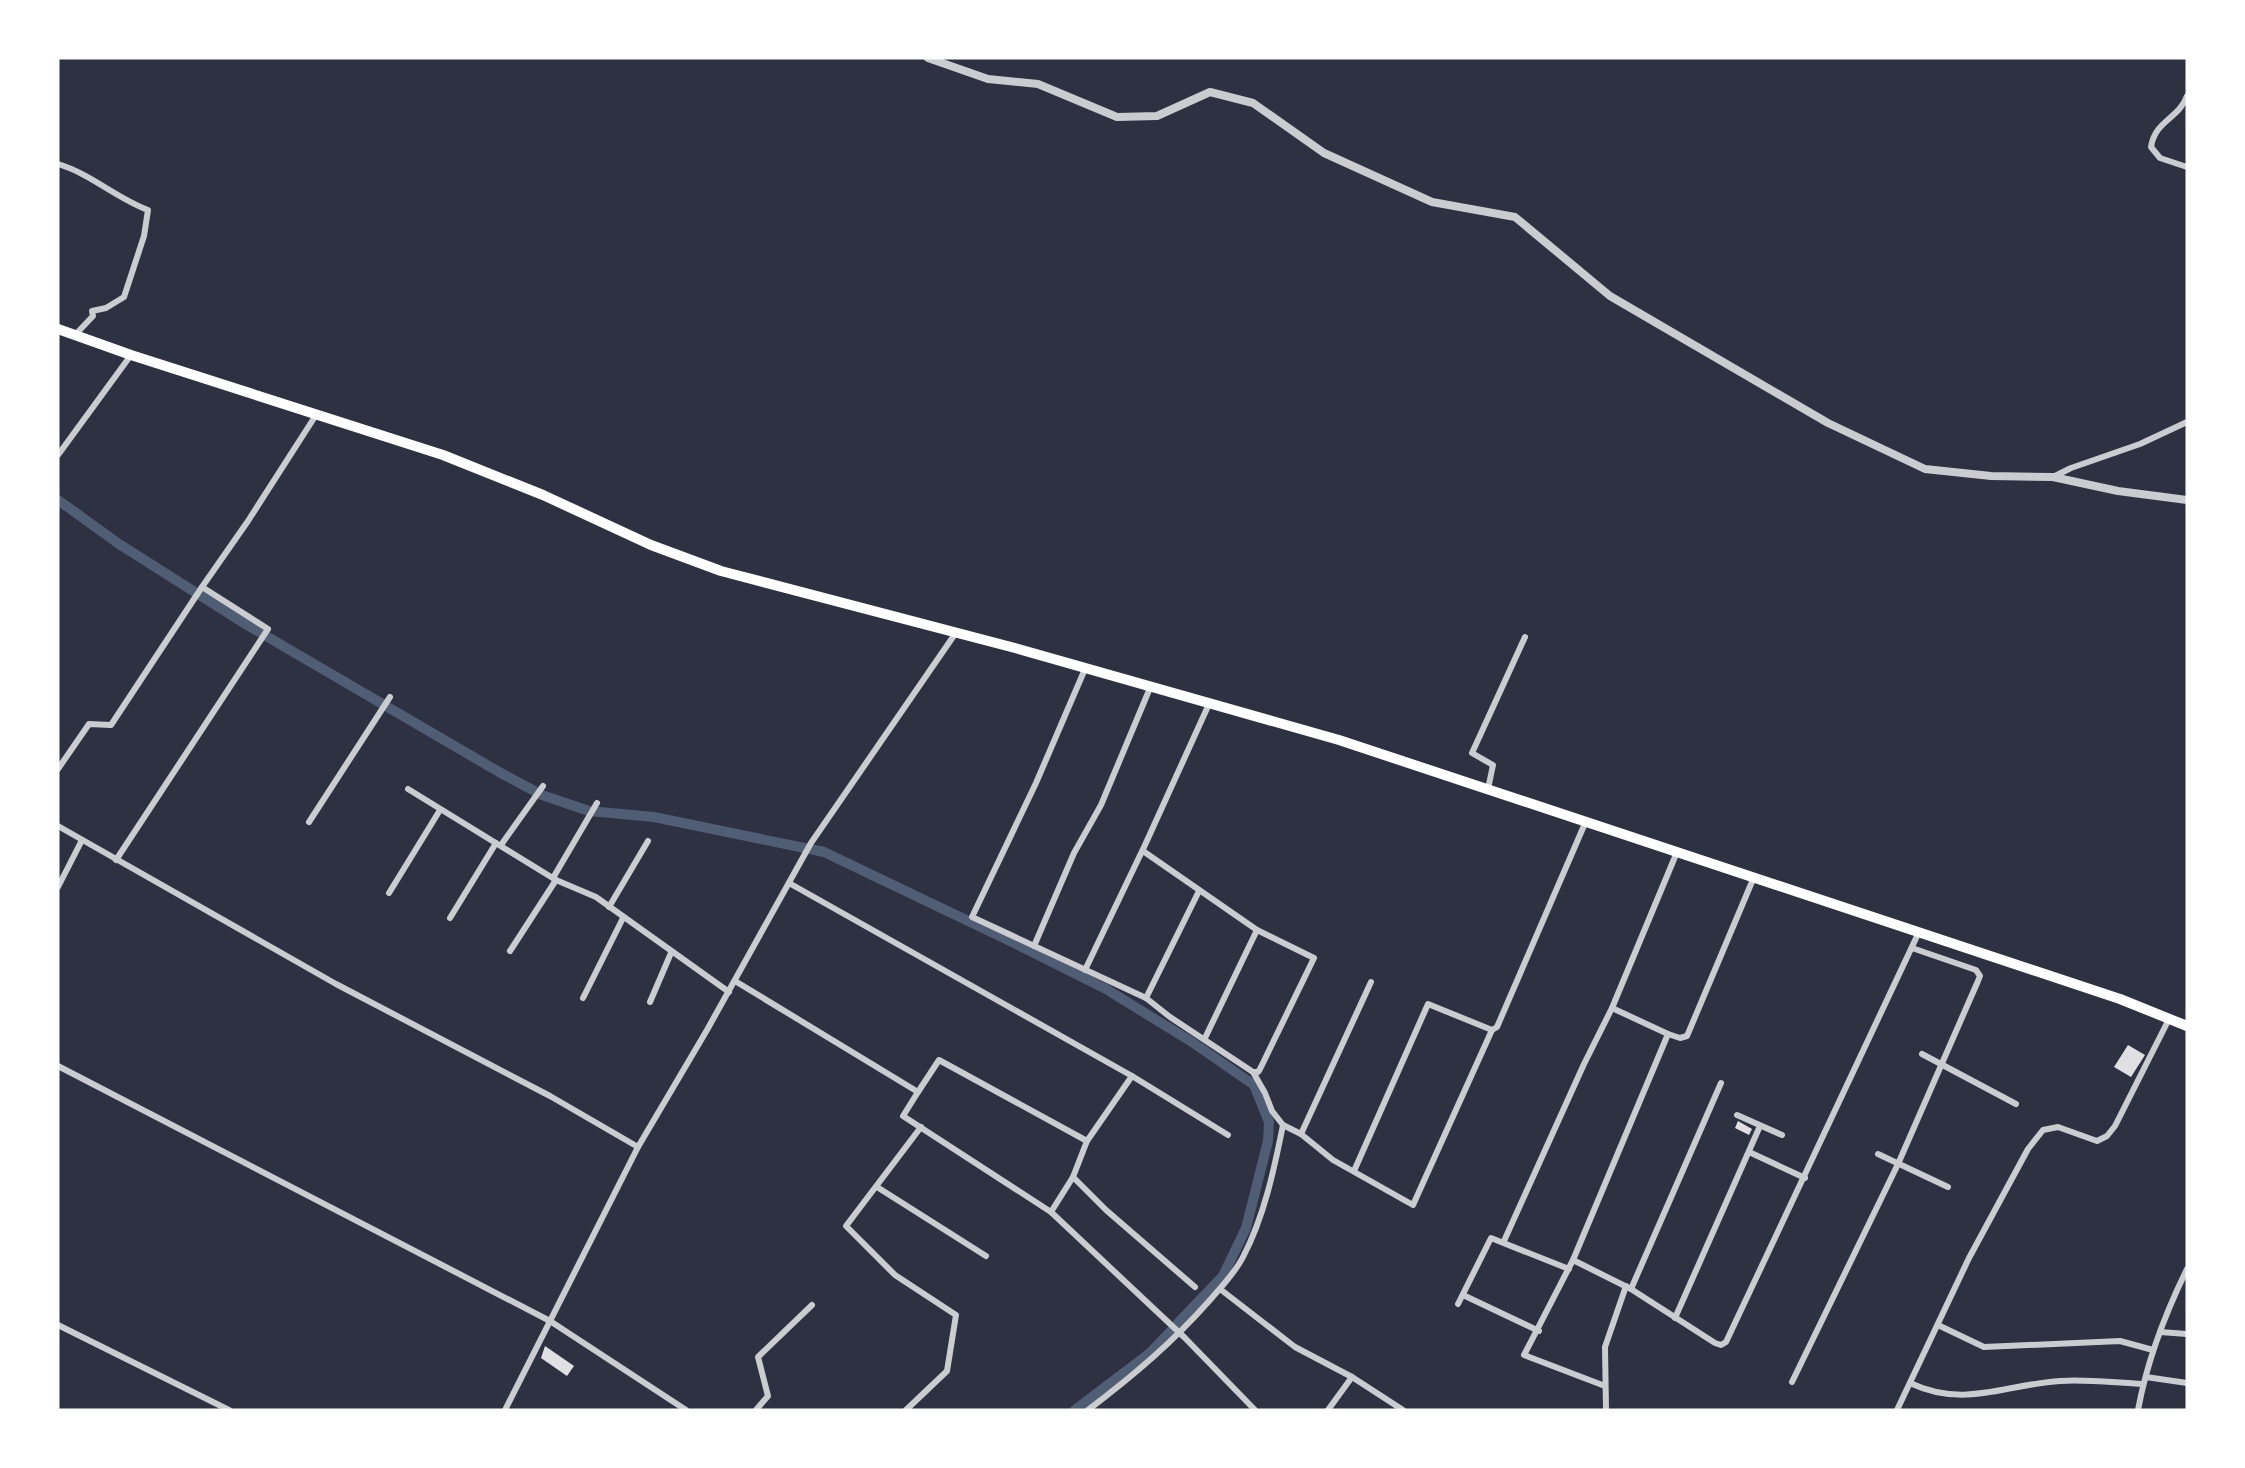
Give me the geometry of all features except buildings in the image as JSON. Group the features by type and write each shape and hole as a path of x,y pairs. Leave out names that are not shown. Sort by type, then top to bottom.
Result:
{"highway":[{"path":"58,328 131,355 443,455 532,491 651,545 721,572 1015,648 1339,740 2120,999 2187,1026"}],"street":[{"path":"928,58 988,79 1038,84 1117,117 1157,116 1210,92 1253,103 1324,153 1432,202 1515,218 1610,296 1828,423 1924,469 1991,476 2053,477 2118,491 2187,500"},
{"path":"2187,96 2185,103 2153,134 2151,147 2160,158 2187,167"},
{"path":"58,164 94,179 127,202 148,211 144,236 124,297 106,308 92,312 93,316 75,335"},
{"path":"58,455 131,355"},
{"path":"58,769 89,724 111,725 316,415"},
{"path":"2053,477 2140,444 2187,422"},
{"path":"116,860 268,629 202,587"},
{"path":"505,1410 638,1147 716,1015 811,843 955,634"},
{"path":"1488,789 1493,765 1472,753 1525,637"},
{"path":"1085,669 1036,783 972,917 1146,998 1253,1072 1272,1111 1283,1125 1301,1134 1333,1160 1413,1205 1492,1030 1497,1027 1586,820"},
{"path":"1034,946 1074,853 1101,805 1150,688"},
{"path":"309,822 390,696"},
{"path":"1085,970 1143,851 1209,704"},
{"path":"450,918 498,844 543,786"},
{"path":"408,789 555,878 596,897 729,992"},
{"path":"510,951 597,803"},
{"path":"389,893 440,810"},
{"path":"58,826 336,984 550,1096 638,1147"},
{"path":"58,887 82,841"},
{"path":"609,907 648,841"},
{"path":"1143,851 1257,930 1314,958 1260,1069 1253,1072"},
{"path":"1504,1241 1584,1064 1612,1009 1676,852"},
{"path":"1612,1009 1668,1034 1680,1038 1687,1036 1754,877"},
{"path":"789,883 1132,1076 1227,1135"},
{"path":"1146,998 1199,891"},
{"path":"583,998 623,918"},
{"path":"1205,1038 1257,930"},
{"path":"1573,1261 1628,1288 1715,1343 1721,1345 1728,1339 1919,934"},
{"path":"1792,1381 1898,1164 1980,976 1976,970 1912,948"},
{"path":"650,1002 671,953"},
{"path":"735,981 918,1092"},
{"path":"1301,1134 1371,982"},
{"path":"1354,1171 1428,1004 1492,1030"},
{"path":"1897,1410 1969,1258 2028,1149 2043,1130 2058,1127 2097,1141 2107,1136 2115,1126 2169,1019"},
{"path":"1605,1386 1524,1355 1539,1331 1573,1261 1668,1034"},
{"path":"1922,1054 2016,1104"},
{"path":"1087,1141 939,1060 903,1116 1051,1212 1180,1334 1255,1410"},
{"path":"58,1066 550,1321 687,1410"},
{"path":"1051,1212 1073,1177 1087,1141 1132,1076"},
{"path":"1606,1410 1605,1347 1628,1288 1721,1083"},
{"path":"1737,1115 1782,1135"},
{"path":"1088,1410 1140,1371 1180,1334 1220,1289 1242,1259 1260,1218 1283,1125"},
{"path":"1675,1318 1760,1126"},
{"path":"906,1410 947,1371 956,1314 895,1275 846,1226 921,1127"},
{"path":"1749,1152 1805,1178"},
{"path":"1878,1154 1948,1187"},
{"path":"1073,1177 1105,1210 1195,1287"},
{"path":"877,1187 986,1256"},
{"path":"1458,1304 1491,1238 1569,1269"},
{"path":"2138,1410 2153,1350 2187,1269"},
{"path":"1220,1289 1295,1347 1352,1377 1403,1410"},
{"path":"1463,1295 1539,1331"},
{"path":"756,1410 768,1396 758,1357 813,1305"},
{"path":"58,1325 229,1410"},
{"path":"1938,1325 1984,1347 2120,1341 2153,1350"},
{"path":"2160,1332 2187,1334"},
{"path":"1328,1410 1352,1377"},
{"path":"1910,1383 1929,1392 1958,1396 2007,1391 2060,1381 2187,1383"}],"waterway":[{"path":"58,500 119,544 247,625 542,795 589,811 654,817 824,852 1106,989 1192,1042 1254,1085 1269,1122 1268,1141 1246,1228 1223,1276 1178,1323"},
{"path":"1075,1410 1150,1353 1172,1330"}]}
